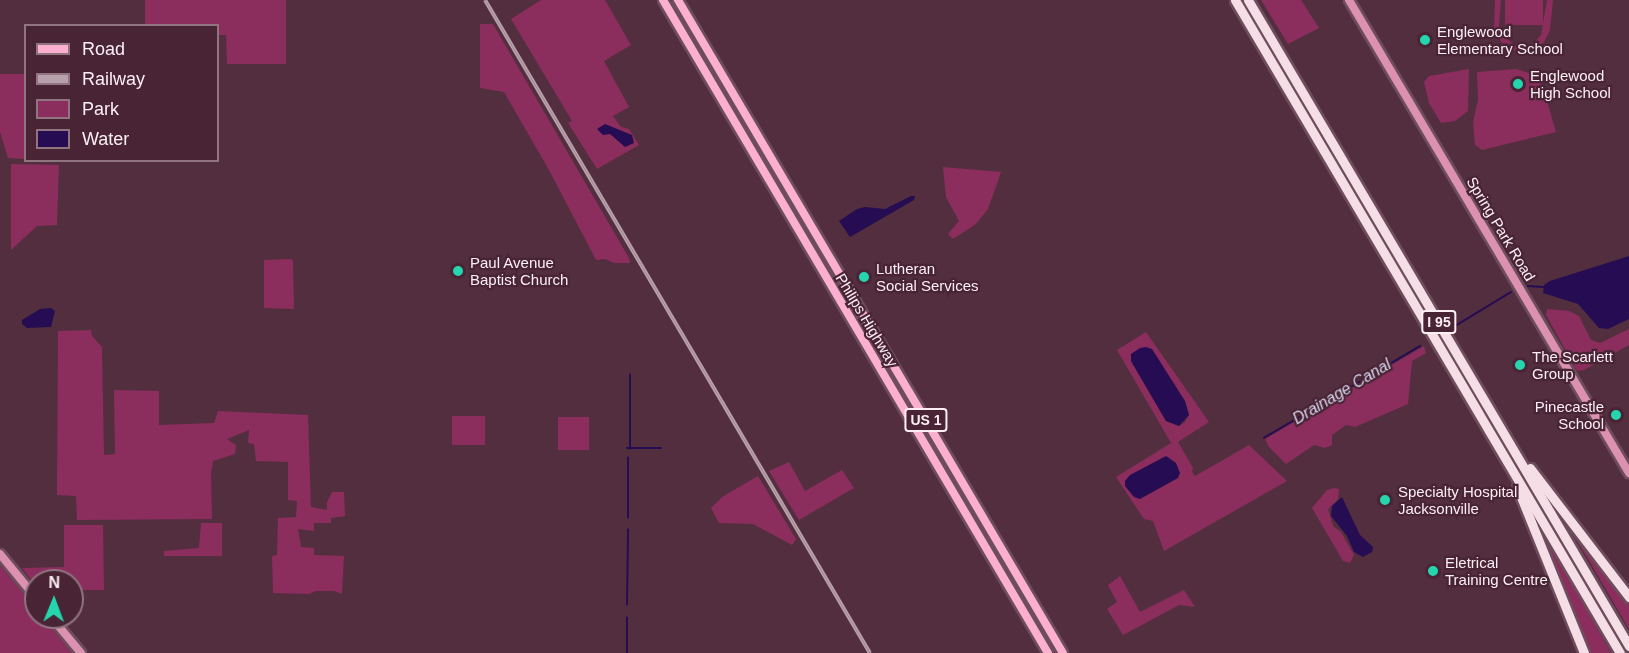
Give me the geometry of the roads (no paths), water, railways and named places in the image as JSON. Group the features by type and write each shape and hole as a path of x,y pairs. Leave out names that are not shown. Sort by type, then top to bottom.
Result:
{"highway":[{"name":"I 95","path":"1235,0 1619,652"},
{"name":"I 95","path":"1248,0 1629,645"},
{"path":"1508,439 1629,597"},
{"path":"1502,452 1584,653"}],"main road":[{"name":"Philips Highway","path":"663,0 1048,653"},
{"name":"Philips Highway","path":"678,0 1063,653"},
{"name":"Spring Park Road","path":"1349,0 1629,473"},
{"path":"0,554 24,583"},
{"path":"61,629 81,653"}],"water":[{"path":"605,124 632,135 634,143 625,147 610,134 603,135 597,129"},
{"path":"915,196 914,200 850,237 839,221 857,209 865,207 885,209"},
{"path":"1629,256 1629,319 1608,329 1599,328 1578,304 1543,293 1544,285 1550,281"},
{"path":"51,308 55,311 51,327 27,328 22,324 22,320 40,309"},
{"path":"1146,347 1152,349 1185,401 1189,415 1179,426 1166,421 1131,361 1131,354"},
{"path":"1166,456 1176,463 1180,473 1178,478 1140,499 1134,497 1125,486 1125,481 1130,475"},
{"path":"1342,497 1360,535 1373,547 1372,552 1363,557 1354,552 1347,536 1331,516 1332,506"}],"waterway":[{"name":"Drainage Canal","path":"1528,286 1543,287"},
{"name":"Drainage Canal","path":"1457,325 1511,292"},
{"name":"Drainage Canal","path":"1264,438 1420,346"},
{"path":"630,375 630,449"},
{"path":"627,448 632,448"},
{"path":"633,448 661,448"},
{"path":"628,458 628,518"},
{"path":"627,605 628,530"},
{"path":"627,618 627,653"}],"railway":[{"path":"485,0 870,653"}],"place":[{"name":"Englewood Elementary School","path":"1425,40"},
{"name":"Englewood High School","path":"1518,84"},
{"name":"Paul Avenue Baptist Church","path":"458,271"},
{"name":"Lutheran Social Services","path":"864,277"},
{"name":"The Scarlett Group","path":"1520,365"},
{"name":"Pinecastle School","path":"1616,415"},
{"name":"Specialty Hospital Jacksonville","path":"1385,500"},
{"name":"Eletrical Training Centre","path":"1433,571"}]}
